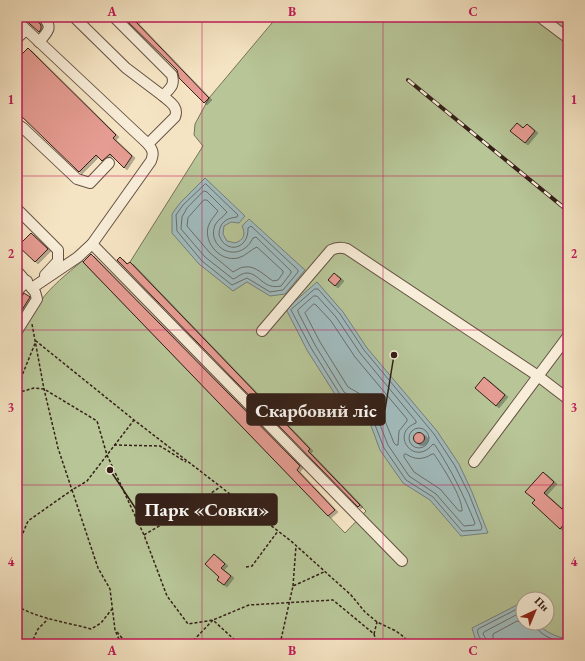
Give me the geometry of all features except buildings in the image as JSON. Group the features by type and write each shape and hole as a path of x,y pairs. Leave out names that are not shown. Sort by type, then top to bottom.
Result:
{"street":[{"path":"39,42 49,28 47,21 42,17"},
{"path":"74,17 126,68 173,104 176,109 175,118 148,144"},
{"path":"114,17 172,75 174,81 172,87 163,96"},
{"path":"540,17 568,38"},
{"path":"17,21 148,144 153,152 151,161 92,244 78,257 43,280 30,284 17,291"},
{"path":"17,38 26,30"},
{"path":"17,124 77,179 90,183 109,163"},
{"path":"17,209 58,250 58,260 43,276 43,280"},
{"path":"92,244 402,561"},
{"path":"262,331 331,250 342,247 538,376 568,399"},
{"path":"17,271 30,284 37,299 17,331"},
{"path":"474,462 568,336"}],"path":[{"path":"32,322 44,389 58,448 98,568 110,589 112,609 120,644"},
{"path":"17,388 36,341"},
{"path":"36,341 134,420 278,531 351,595 365,612 377,622 396,631 404,637 409,644"},
{"path":"17,393 34,388 44,389 97,421 107,455 144,535 167,596 188,624 212,620 249,605 333,600 374,634"},
{"path":"17,547 28,521 72,490 87,482 134,420"},
{"path":"114,445 160,446 192,465"},
{"path":"144,535 188,509 220,487"},
{"path":"246,567 252,566 278,531"},
{"path":"280,644 293,586 296,546"},
{"path":"293,586 324,571"},
{"path":"17,606 48,619 91,629 101,622 112,609"},
{"path":"31,644 38,629 48,619"},
{"path":"190,644 212,620"},
{"path":"212,620 239,644"},
{"path":"377,622 374,634 377,644"},
{"path":"116,630 127,644"}],"green space":[{"path":"277,17 568,17 568,644 17,644 17,339 44,296 82,261 345,533 366,511 308,451 310,449 130,262 203,146 194,135 195,124 209,98"}],"water":[{"path":"205,178 245,216 239,223 231,222 224,226 223,234 227,241 235,243 242,238 244,232 242,226 249,219 305,270 285,294 270,296 247,282 233,291 199,264 172,233 172,214 180,203"},
{"path":"317,282 343,312 367,348 437,431 459,464 488,533 461,536 430,500 403,483 380,450 367,415 338,399 307,350 286,309"},
{"path":"515,606 515,631 547,631 551,634 568,639 568,644 479,644 475,638 472,628"}],"railway":[{"path":"408,80 568,211"}],"place":[{"name":"Скарбовий ліс","path":"394,355"},
{"name":"Парк «Совки»","path":"110,470"}]}
